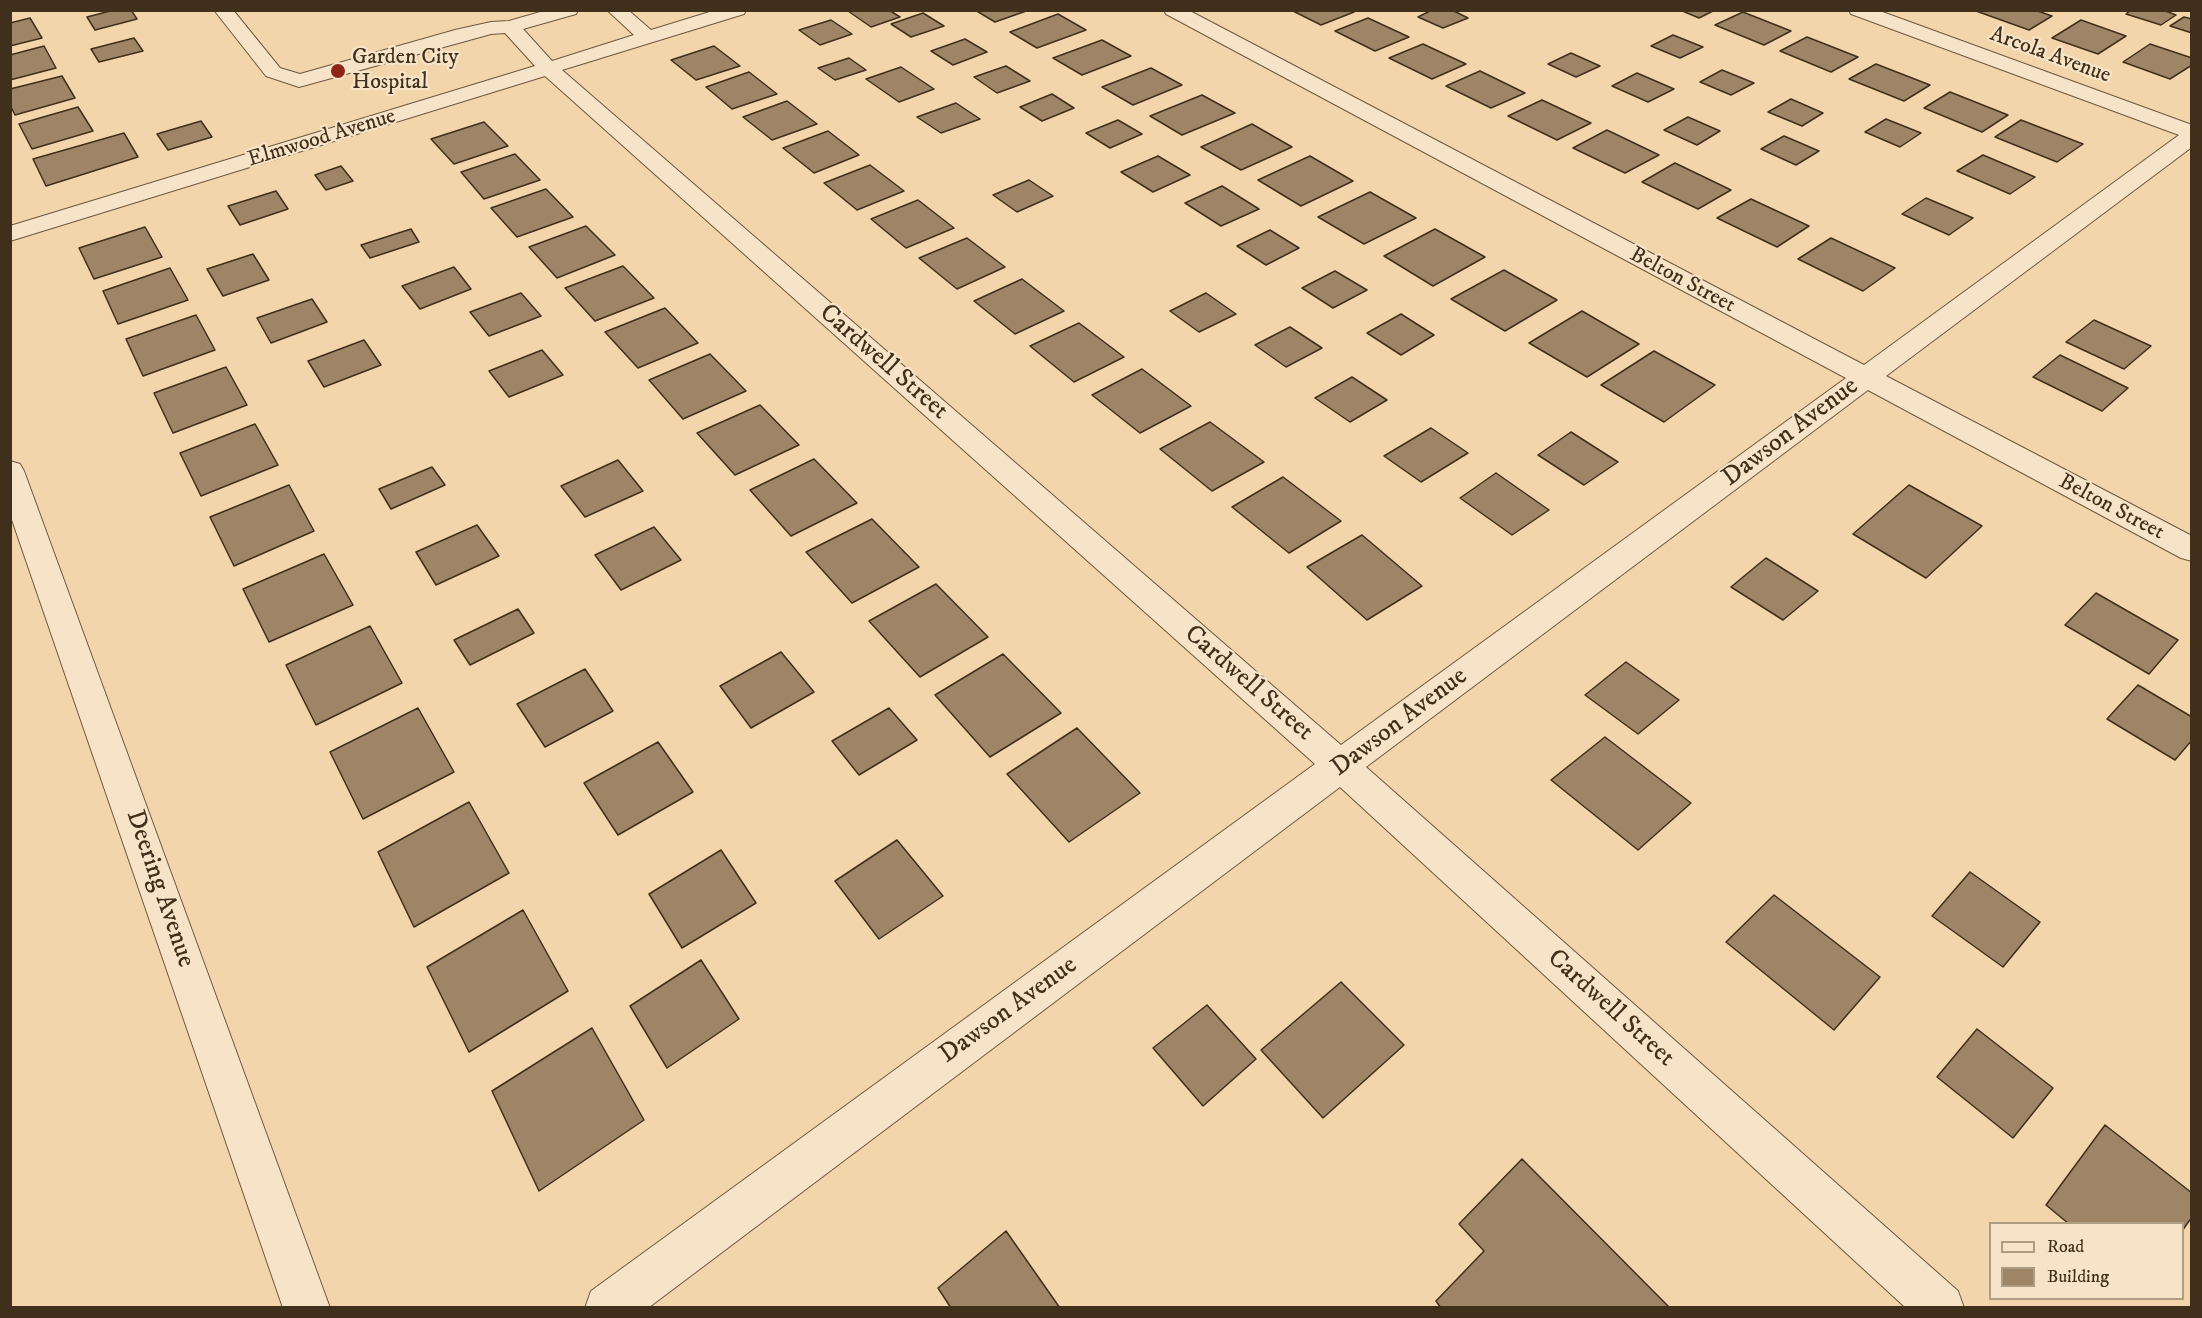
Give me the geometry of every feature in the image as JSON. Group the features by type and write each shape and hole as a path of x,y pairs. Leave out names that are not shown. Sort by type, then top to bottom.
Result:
{"street":[{"path":"223,10 273,72 299,81 472,32 510,27 569,10"},
{"path":"616,10 649,38"},
{"name":"Elmwood Avenue","path":"10,234 737,10"},
{"name":"Belton Street","path":"1173,10 2192,550"},
{"name":"Arcola Avenue","path":"1858,10 2192,135"},
{"path":"458,18 472,32"},
{"name":"Cardwell Street","path":"510,27 549,69 1341,766 1941,1308"},
{"name":"Dawson Avenue","path":"608,1308 2192,135"},
{"name":"Deering Avenue","path":"10,471 307,1308"}],"building":[{"path":"114,10 131,10 137,19 95,30 87,17"},
{"path":"889,10 900,17 871,27 848,11"},
{"path":"975,10 1029,10 995,22"},
{"path":"1291,10 1352,10 1354,12 1321,25"},
{"path":"1432,10 1452,10 1468,18 1443,28 1418,17"},
{"path":"1680,10 1715,10 1699,18"},
{"path":"2035,10 2052,16 2029,30 1976,11"},
{"path":"2131,10 2163,10 2176,15 2161,25 2126,14"},
{"path":"1743,12 1791,31 1764,45 1715,25"},
{"path":"923,13 944,26 911,37 891,24"},
{"path":"1058,14 1086,30 1037,48 1010,32"},
{"path":"2184,17 2192,19 2192,33 2170,26"},
{"path":"30,18 42,38 10,46 10,23"},
{"path":"1368,18 1409,37 1375,51 1335,31"},
{"path":"831,20 852,34 820,45 799,30"},
{"path":"2081,20 2126,36 2098,54 2052,38"},
{"path":"1673,35 1703,47 1680,58 1651,46"},
{"path":"1807,37 1858,57 1831,72 1780,51"},
{"path":"134,38 143,51 99,62 91,49"},
{"path":"965,39 987,52 953,65 931,51"},
{"path":"1102,40 1131,56 1082,75 1053,58"},
{"path":"1423,44 1466,64 1432,79 1389,58"},
{"path":"2150,44 2192,58 2192,65 2170,79 2123,62"},
{"path":"44,46 56,68 10,80 10,55"},
{"path":"714,46 740,66 696,80 671,60"},
{"path":"1571,53 1600,66 1576,77 1548,64"},
{"path":"849,58 866,70 835,80 818,68"},
{"path":"1876,64 1930,85 1904,101 1849,79"},
{"path":"1006,66 1030,81 997,93 974,77"},
{"path":"901,67 934,89 899,102 866,79"},
{"path":"1151,68 1182,85 1133,105 1102,87"},
{"path":"1722,70 1754,83 1731,95 1700,82"},
{"path":"1480,71 1525,93 1491,108 1446,86"},
{"path":"749,72 777,94 732,109 706,87"},
{"path":"1637,73 1674,89 1648,102 1612,86"},
{"path":"62,76 75,98 15,115 10,105 10,89"},
{"path":"1950,92 2008,115 1982,132 1924,108"},
{"path":"1052,94 1074,108 1042,121 1020,107"},
{"path":"1202,95 1235,113 1182,135 1150,116"},
{"path":"1791,99 1823,113 1802,126 1768,112"},
{"path":"1542,100 1591,123 1557,140 1508,116"},
{"path":"787,101 817,124 772,140 743,117"},
{"path":"956,103 980,119 941,133 917,117"},
{"path":"78,107 93,131 32,149 19,124"},
{"path":"1688,117 1720,131 1697,145 1664,130"},
{"path":"1886,119 1921,133 1900,147 1865,132"},
{"path":"1118,120 1142,134 1110,148 1086,133"},
{"path":"2021,120 2083,144 2057,162 1995,137"},
{"path":"201,121 212,137 168,150 157,134"},
{"path":"484,122 508,146 454,164 431,139"},
{"path":"1252,124 1292,147 1241,170 1201,147"},
{"path":"1607,130 1659,155 1625,173 1573,148"},
{"path":"828,131 859,155 814,173 783,148"},
{"path":"124,133 138,157 46,186 33,159"},
{"path":"1784,136 1819,151 1796,165 1761,149"},
{"path":"515,154 540,180 484,199 461,172"},
{"path":"1983,155 2035,177 2010,194 1957,171"},
{"path":"1158,156 1190,175 1153,192 1121,172"},
{"path":"1310,156 1353,181 1301,206 1258,180"},
{"path":"1675,163 1731,190 1698,209 1642,182"},
{"path":"870,165 904,191 857,210 824,183"},
{"path":"341,166 353,181 326,190 315,175"},
{"path":"1029,180 1053,196 1017,212 993,195"},
{"path":"1222,186 1259,209 1221,226 1185,203"},
{"path":"546,189 573,217 517,237 491,208"},
{"path":"276,191 288,209 240,225 228,206"},
{"path":"1370,192 1416,218 1364,244 1318,217"},
{"path":"1926,198 1973,218 1949,235 1902,214"},
{"path":"1751,199 1809,226 1777,247 1717,218"},
{"path":"918,200 954,228 906,248 871,219"},
{"path":"586,226 615,255 557,278 529,247"},
{"path":"145,227 162,257 94,279 79,248"},
{"path":"411,229 419,242 370,258 361,245"},
{"path":"1435,229 1485,257 1433,286 1384,256"},
{"path":"1270,230 1299,248 1266,265 1237,246"},
{"path":"967,238 1005,267 957,289 919,258"},
{"path":"1831,238 1895,268 1863,291 1798,259"},
{"path":"253,254 269,280 223,296 207,269"},
{"path":"623,266 654,298 595,321 565,288"},
{"path":"454,267 471,289 420,309 402,286"},
{"path":"170,268 188,300 118,324 103,291"},
{"path":"1504,270 1557,300 1505,331 1451,299"},
{"path":"1335,271 1367,290 1333,308 1302,288"},
{"path":"1022,279 1064,311 1015,334 974,301"},
{"path":"521,293 541,316 489,336 470,312"},
{"path":"1206,293 1236,314 1199,332 1170,311"},
{"path":"312,299 327,322 271,343 257,318"},
{"path":"665,308 698,343 638,368 605,332"},
{"path":"1582,311 1639,344 1587,377 1529,343"},
{"path":"1401,314 1434,335 1401,355 1367,333"},
{"path":"196,315 215,350 143,376 126,339"},
{"path":"2094,320 2151,346 2124,369 2066,342"},
{"path":"1079,323 1124,357 1074,382 1030,346"},
{"path":"1290,327 1322,348 1286,367 1255,345"},
{"path":"364,340 381,365 324,387 308,361"},
{"path":"542,350 563,375 509,397 489,371"},
{"path":"1654,351 1715,385 1664,422 1601,385"},
{"path":"710,354 746,391 683,419 649,380"},
{"path":"2060,355 2128,388 2102,411 2033,377"},
{"path":"226,367 247,405 173,433 154,393"},
{"path":"1142,369 1191,406 1140,433 1092,395"},
{"path":"1352,377 1387,400 1350,422 1315,398"},
{"path":"760,405 799,445 735,475 697,433"},
{"path":"1210,422 1264,462 1212,491 1160,449"},
{"path":"255,424 278,465 201,496 180,453"},
{"path":"1431,428 1468,453 1421,482 1384,456"},
{"path":"1571,432 1618,462 1584,485 1538,455"},
{"path":"814,459 857,503 791,536 750,490"},
{"path":"618,460 643,491 585,517 561,486"},
{"path":"432,467 445,485 391,509 379,489"},
{"path":"1496,473 1549,510 1512,535 1460,498"},
{"path":"1283,477 1341,521 1289,553 1232,507"},
{"path":"289,485 314,531 234,566 210,517"},
{"path":"1909,485 1982,526 1926,578 1853,534"},
{"path":"872,519 919,567 852,603 806,552"},
{"path":"477,525 499,556 436,585 416,552"},
{"path":"654,527 681,560 621,590 595,555"},
{"path":"1362,535 1422,586 1367,620 1307,567"},
{"path":"324,554 353,605 269,642 243,589"},
{"path":"1766,558 1818,591 1783,620 1731,587"},
{"path":"936,584 988,637 920,677 869,621"},
{"path":"2096,593 2178,640 2149,674 2065,625"},
{"path":"518,609 534,633 470,665 454,640"},
{"path":"370,626 402,683 316,725 286,665"},
{"path":"781,652 814,692 751,728 720,686"},
{"path":"1003,654 1061,713 990,757 935,695"},
{"path":"1626,662 1679,700 1638,734 1585,695"},
{"path":"585,669 613,711 545,747 517,704"},
{"path":"2138,685 2192,717 2192,740 2175,760 2107,719"},
{"path":"418,708 454,772 363,819 330,752"},
{"path":"889,708 917,740 859,775 832,741"},
{"path":"1077,728 1140,793 1069,842 1007,774"},
{"path":"1605,737 1691,803 1638,850 1551,780"},
{"path":"658,742 693,792 618,835 584,783"},
{"path":"469,802 509,873 414,927 378,852"},
{"path":"897,840 943,896 879,939 835,881"},
{"path":"721,850 756,903 682,948 649,894"},
{"path":"1970,872 2040,922 2003,967 1932,916"},
{"path":"1774,895 1880,977 1834,1030 1726,942"},
{"path":"523,910 568,991 469,1052 427,967"},
{"path":"701,960 739,1019 667,1068 630,1006"},
{"path":"1341,982 1404,1045 1323,1118 1261,1050"},
{"path":"1207,1005 1256,1059 1203,1106 1153,1048"},
{"path":"592,1028 644,1120 539,1191 492,1091"},
{"path":"1977,1029 2053,1088 2013,1138 1937,1077"},
{"path":"2105,1125 2192,1193 2192,1217 2184,1228 2184,1222 2067,1222 2046,1205"},
{"path":"1522,1159 1670,1308 1441,1308 1436,1301 1484,1251 1459,1224"},
{"path":"1006,1231 1060,1308 951,1308 938,1288"}],"place":[{"name":"Garden City Hospital","path":"338,71"}]}
